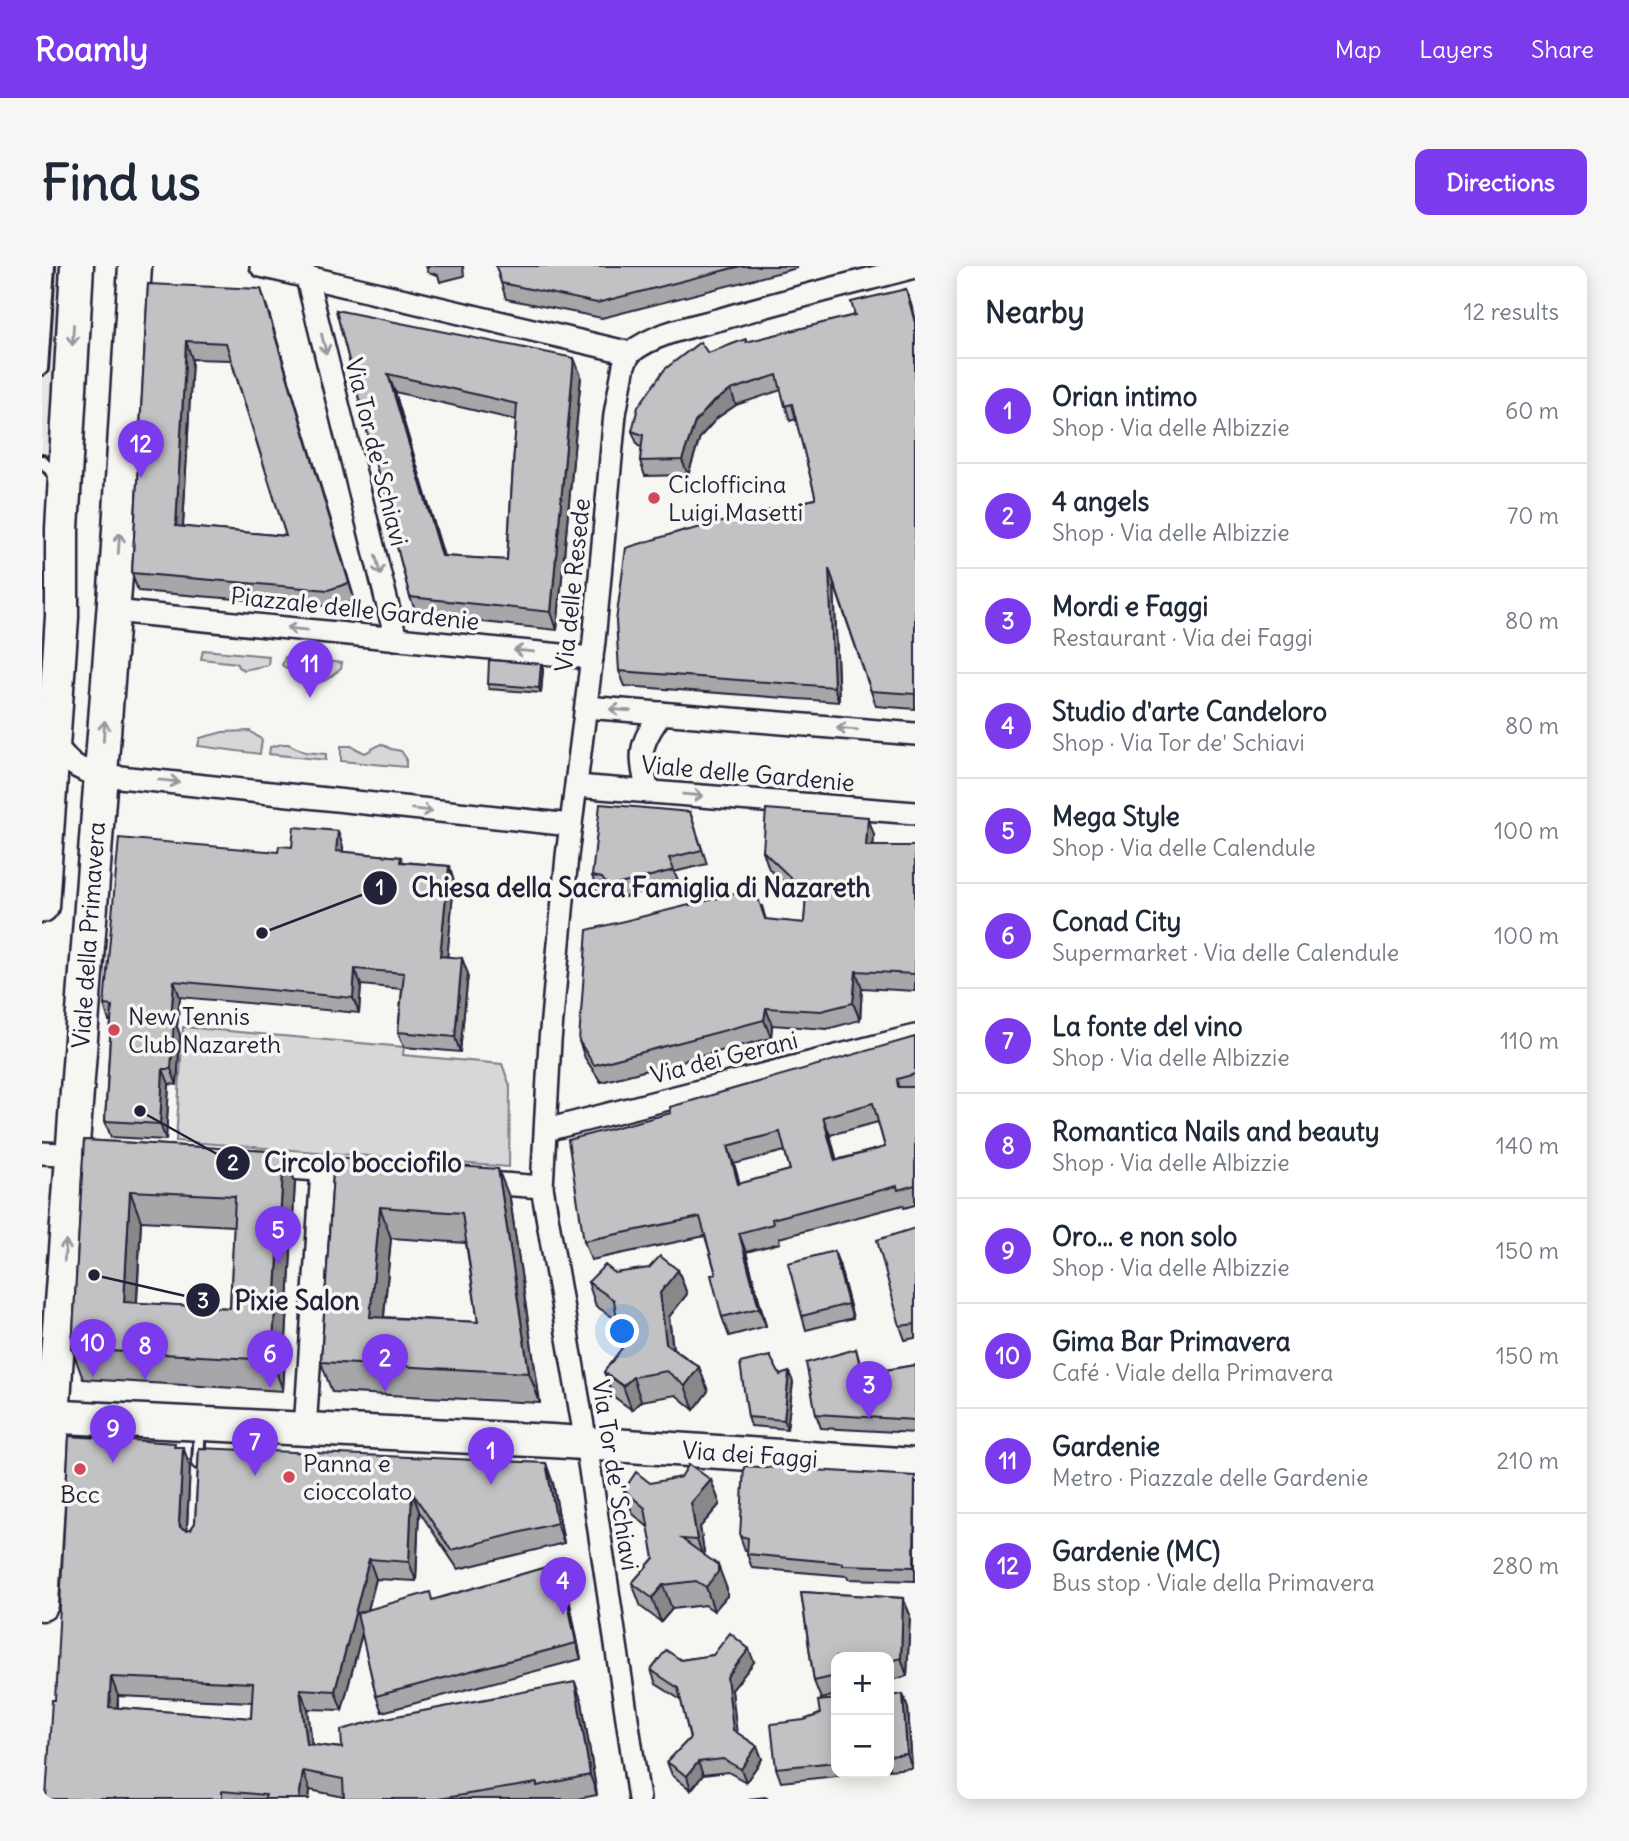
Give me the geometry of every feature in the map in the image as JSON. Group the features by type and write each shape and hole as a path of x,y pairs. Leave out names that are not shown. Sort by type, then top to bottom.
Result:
{"main road":[{"name":"Viale della Primavera","path":"42,906 77,266"},
{"name":"Viale della Primavera","path":"42,1603 57,1154 101,775 135,266"},
{"name":"Via dei Faggi","path":"47,1416 586,1443 915,1465"}],"street":[{"path":"261,266 630,353 643,343 843,275 915,267"},
{"name":"Via Tor de' Schiavi","path":"307,278 396,639"},
{"name":"Via delle Resede","path":"571,825 592,658 615,414 624,365 630,353"},
{"name":"Piazzale delle Gardenie","path":"113,611 592,658"},
{"path":"586,707 915,734"},
{"path":"648,792 641,749 648,732 662,713"},
{"path":"52,740 80,770 101,775 571,825"},
{"name":"Viale delle Gardenie","path":"576,786 915,813"},
{"name":"Via Tor de' Schiavi","path":"571,825 554,986 542,1187 586,1443 639,1799"},
{"name":"Via dei Gerani","path":"546,1130 915,1036"},
{"path":"57,1154 110,1157"},
{"path":"242,1165 377,1174"},
{"path":"305,1430 322,1170"},
{"path":"460,1181 542,1187"}],"lane":[{"path":"42,369 49,266"},
{"path":"42,461 64,486"},
{"path":"198,1476 200,1424"}],"shaded area":[{"path":"42,266 71,266 58,471 42,469"},
{"path":"203,650 269,656 268,665 244,670 238,667 237,663 201,659"},
{"path":"285,657 342,663 341,669 328,679 314,681 302,678 282,665"},
{"path":"250,731 262,740 260,754 198,746 200,738 223,732"},
{"path":"282,744 305,752 326,754 326,760 269,754 270,747"},
{"path":"381,744 401,751 406,758 406,767 341,761 341,746 351,746 365,753"},
{"path":"183,1027 404,1047 403,1055 502,1064 510,1086 509,1167 176,1141"}],"building":[{"path":"496,266 741,266 597,303 501,283"},
{"path":"148,284 261,289 349,583 328,590 132,573","holes":["186,341 226,343 286,536 176,526"]},
{"path":"906,289 915,323 915,694 871,691 829,568 834,687 619,671 616,621 626,548 685,530 815,499 792,404 785,406 777,375 731,390 712,403 695,422 682,460 640,461 643,435 632,431 638,407 665,369 700,342 708,353 746,339 746,342 855,315 851,302"},
{"path":"336,310 574,358 551,612 410,597","holes":["388,374 517,404 507,560 442,556"]},
{"path":"489,660 541,664 539,688 488,684"},
{"path":"600,804 690,812 702,850 669,858 674,870 608,887 602,878 592,876"},
{"path":"766,809 868,817 866,846 915,846 915,974 856,971 853,1003 821,1011 766,1008 764,1020 594,1065 579,1041 587,930 755,889 765,919 804,923 807,880 794,881 763,851"},
{"path":"294,827 338,831 336,851 401,857 400,862 449,866 440,956 462,958 455,1037 398,1032 404,973 355,969 353,998 174,981 171,1069 163,1069 160,1124 105,1121 112,1006 104,1005 119,838 278,852 279,846 292,847"},
{"path":"915,1037 915,1074 897,1079 898,1087 915,1087 915,1185 898,1190 897,1186 772,1219 773,1224 739,1233 759,1308 722,1317 711,1275 716,1274 700,1217 584,1241 568,1140 671,1113 670,1107","holes":["873,1103 885,1147 835,1161 823,1117","780,1132 790,1170 738,1184 728,1146"]},
{"path":"84,1140 284,1152 272,1360 72,1349","holes":["130,1191 235,1196 230,1308 124,1302"]},
{"path":"334,1157 498,1169 529,1373 321,1362","holes":["380,1207 462,1213 478,1322 370,1317"]},
{"path":"915,1228 915,1324 900,1326 877,1240"},
{"path":"834,1251 848,1304 802,1316 788,1263"},
{"path":"660,1256 678,1270 660,1293 666,1344 699,1367 685,1386 667,1371 633,1377 623,1386 604,1372 622,1348 614,1300 588,1282 605,1265 615,1273 649,1268"},
{"path":"856,1349 862,1374 915,1365 915,1420 816,1414 806,1363"},
{"path":"770,1356 780,1375 789,1372 784,1420 748,1417 740,1363"},
{"path":"69,1436 175,1443 174,1447 183,1447 179,1522 180,1527 186,1530 191,1529 195,1523 199,1448 546,1463 557,1523 451,1550 412,1492 409,1562 369,1559 335,1691 300,1689 307,1744 342,1748 341,1730 381,1719 575,1682 590,1775 537,1786 537,1783 438,1799 344,1799 343,1779 303,1771 299,1799 264,1799 266,1795 222,1791 222,1799 46,1799 52,1700 55,1700","holes":["111,1677 253,1683 251,1718 109,1707"]},
{"path":"689,1464 711,1480 691,1503 697,1540 682,1539 718,1565 718,1572 706,1587 696,1581 663,1585 652,1598 632,1583 654,1558 645,1508 624,1490 636,1472 650,1483 681,1477"},
{"path":"744,1466 915,1476 914,1567 843,1565 747,1554 748,1538 740,1536"},
{"path":"560,1563 576,1643 376,1696 357,1613 430,1592 432,1600"},
{"path":"801,1592 903,1598 901,1658 894,1660 894,1652 831,1652 831,1677 814,1681"},
{"path":"730,1633 749,1649 727,1677 733,1730 757,1746 741,1769 723,1759 698,1762 687,1776 667,1762 690,1738 678,1688 651,1670 666,1650 681,1660 713,1655"},
{"path":"903,1694 907,1754 894,1755 894,1715 894,1695"},
{"path":"831,1700 831,1762 776,1768 771,1724 804,1720 820,1714 818,1701"}],"place":[{"name":"Gardenie (MC)","path":"141,478"},
{"name":"Ciclofficina Luigi Masetti","path":"654,498"},
{"name":"Gardenie","path":"310,698"},
{"name":"Chiesa della Sacra Famiglia di Nazareth","path":"262,933"},
{"name":"New Tennis Club Nazareth","path":"114,1030"},
{"name":"Circolo bocciofilo","path":"140,1111"},
{"name":"Mega Style","path":"278,1264"},
{"name":"Pixie Salon","path":"94,1275"},
{"name":"Gima Bar Primavera","path":"93,1377"},
{"name":"Romantica Nails and beauty","path":"145,1380"},
{"name":"Conad City","path":"270,1388"},
{"name":"4 angels","path":"385,1392"},
{"name":"Mordi e Faggi","path":"869,1419"},
{"name":"Oro... e non solo","path":"113,1463"},
{"name":"Bcc","path":"80,1469"},
{"name":"La fonte del vino","path":"255,1476"},
{"name":"Panna e cioccolato","path":"289,1477"},
{"name":"Orian intimo","path":"491,1485"},
{"name":"Studio d'arte Candeloro","path":"563,1615"}]}
